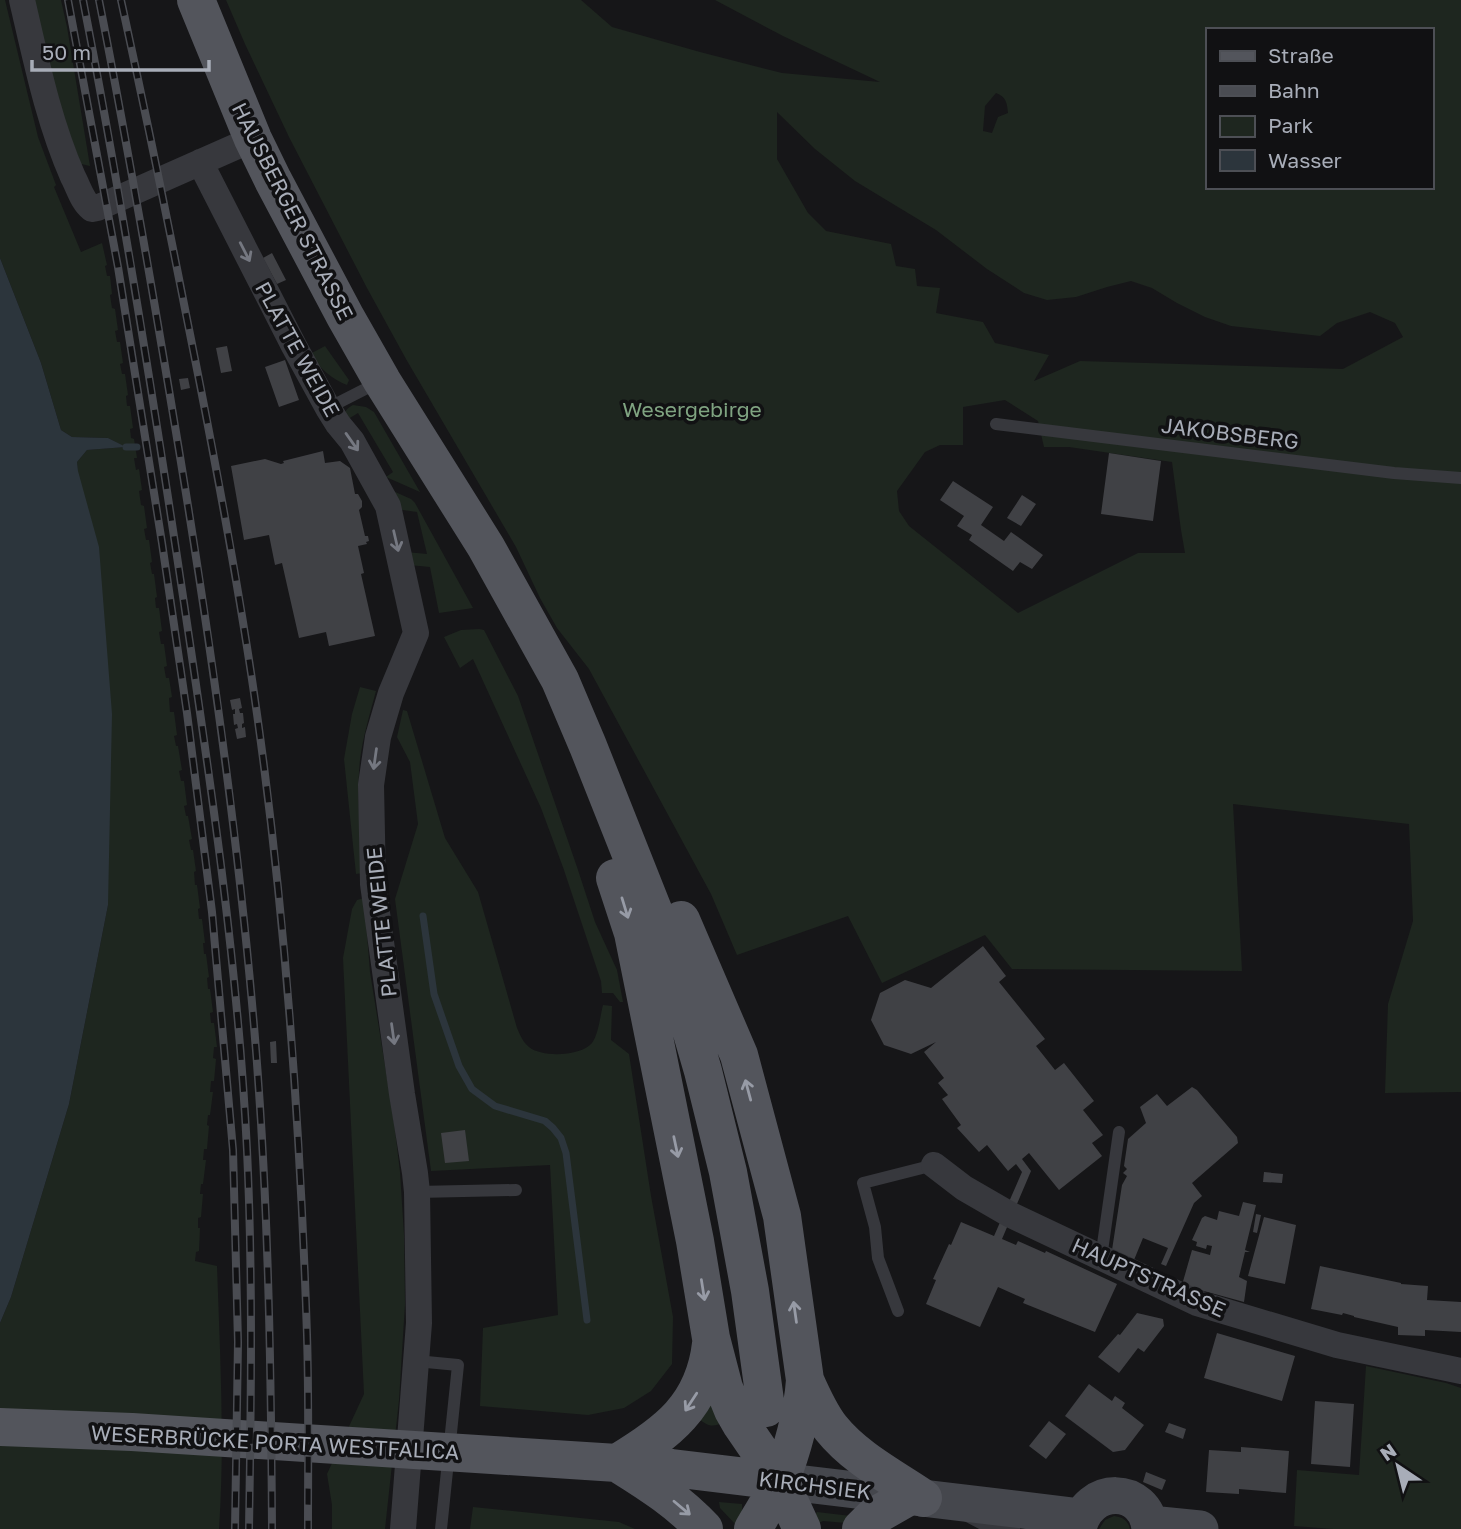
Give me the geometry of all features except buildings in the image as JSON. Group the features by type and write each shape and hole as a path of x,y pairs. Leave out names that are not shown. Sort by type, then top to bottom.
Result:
{"main road":[{"name":"HAUSBERGER STRASSE","path":"196,0 253,139 345,316 382,381 486,547 560,680 588,746"},
{"path":"588,746 608,855 633,933 695,1241 711,1338 724,1388 733,1410 779,1481 802,1529"},
{"path":"588,746 652,848 739,1055 782,1216 805,1380 804,1397 779,1481 753,1529"},
{"path":"588,746 665,940 704,1070 728,1172 750,1291 766,1408"},
{"path":"704,1529 663,1493 617,1463 643,1447 682,1416 701,1385 711,1338"},
{"path":"805,1380 816,1405 842,1441 881,1471 928,1499"},
{"name":"WESERBRÜCKE PORTA WESTFALICA","path":"0,1427 146,1433 549,1459"},
{"name":"KIRCHSIEK","path":"549,1459 672,1468 928,1499 1080,1523"},
{"path":"1080,1523 1088,1507 1097,1499 1121,1496 1139,1505 1146,1514 1150,1527 1200,1529"},
{"path":"860,1529 873,1517 928,1499"}],"street":[{"path":"22,0 45,101 85,204 92,209 253,139"},
{"name":"PLATTE WEIDE","path":"192,166 328,408 352,441 388,506 416,633 391,693 378,737 371,785 373,884 416,1183 418,1323 403,1529"},
{"name":"HAUPTSTRASSE","path":"934,1166 964,1188 1009,1214 1197,1303 1337,1345 1461,1371"},
{"path":"928,1499 1007,1529"}],"lane":[{"path":"328,408 382,381"},
{"name":"JAKOBSBERG","path":"996,424 1394,473 1461,478"},
{"path":"1101,1258 1119,1132"},
{"path":"898,1311 878,1258 875,1227 863,1182 934,1166"},
{"path":"416,1183 516,1190"},
{"path":"416,1361 458,1365 441,1529"}],"green space":[{"path":"0,0 5,0 38,137 56,185 54,187 81,252 102,243 107,276 110,276 110,295 112,308 115,309 117,342 120,342 123,363 120,364 122,374 125,374 127,406 130,406 133,428 130,429 131,438 134,439 137,458 134,458 136,470 139,469 142,490 139,491 147,528 144,529 146,540 149,540 150,563 157,597 156,608 159,608 162,631 159,632 161,644 164,644 167,666 164,667 172,697 169,698 170,712 174,712 177,735 174,736 182,770 179,771 181,781 184,781 187,805 184,806 192,839 189,840 196,871 199,919 202,919 208,989 213,1012 210,1013 211,1023 214,1023 217,1047 214,1047 213,1058 216,1059 210,1092 213,1092 208,1115 207,1149 204,1149 203,1160 206,1160 200,1194 203,1194 201,1217 198,1218 199,1251 196,1252 195,1261 217,1266 222,1431 219,1529 0,1529 0,1323 11,1297 69,1104 108,905 77,462 87,450 125,447 108,438 72,437 61,430 41,363 0,258"},
{"path":"33,0 61,0 90,166 81,164 53,91"},
{"name":"Wesergebirge","path":"226,0 581,0 612,27 700,52 782,73 880,82 715,0 1461,0 1461,1092 1385,1093 1388,1004 1413,921 1409,824 1233,804 1242,971 1012,969 985,935 882,983 848,916 737,955 711,894 589,669 557,628 540,598 516,547 367,288 289,137","holes":["996,93 1004,98 1008,113 998,117 992,133 983,131 985,106","777,112 815,149 855,181 936,230 1024,293 1047,300 1076,297 1131,281 1152,288 1205,317 1231,326 1320,336 1337,323 1370,312 1395,323 1403,337 1343,369 1080,361 1034,381 1049,355 995,343 983,322 936,313 940,288 917,286 915,269 896,266 891,244 826,231 808,213 777,159","1005,400 1038,421 1044,447 1069,447 1172,462 1185,553 1138,553 1018,613 909,526 899,511 897,491 925,452 940,445 963,445 963,407"]},
{"path":"325,346 349,380 347,385 326,372 310,354"},
{"path":"353,405 366,407 374,412 420,492 386,477 393,472 358,413 345,421 348,408"},
{"path":"384,487 415,503 473,608 439,613 430,567 409,565 406,552 427,554 417,512 396,509"},
{"path":"461,630 484,630 518,696 595,922 617,970 623,1002 613,993 602,993 601,981 541,808 473,659 460,668 444,637"},
{"path":"360,687 376,691 360,760 359,802 363,873 356,874 344,759"},
{"path":"403,710 407,711 445,838 478,892 523,1041 535,1051 543,1053 580,1051 594,1039 603,1005 612,1006 611,1040 629,1054 673,1317 672,1364 651,1391 624,1408 588,1415 480,1406 483,1328 558,1315 550,1165 431,1171 395,899 418,824 410,762 397,737"},
{"path":"364,898 370,972 400,1172 405,1304 399,1400 385,1529 332,1529 332,1505 327,1474 364,1394 343,958 352,909 357,900"},
{"path":"1366,1366 1461,1388 1461,1529 1333,1529 1294,1526 1297,1470 1359,1475"},
{"path":"718,1402 726,1421 710,1425 695,1416 700,1408"},
{"path":"719,1502 742,1504 743,1525 737,1526 720,1508"},
{"path":"473,1507 619,1522 635,1529 470,1529"},
{"path":"817,1512 851,1516 846,1523 823,1521 814,1525 811,1521"},
{"path":"1114,1516 1128,1523 1130,1529 1099,1529 1105,1520"}],"water":[{"path":"0,258 41,363 61,430 72,437 108,438 126,447 87,450 77,462 99,547 112,714 108,905 69,1104 11,1297 0,1323"}],"waterway":[{"path":"126,447 137,447"},
{"path":"423,916 434,994 459,1066 472,1089 495,1106 545,1121 561,1138 566,1153 587,1320"}],"railway":[{"path":"68,0 118,267 162,543 212,912 233,1150 238,1342 235,1529"},
{"path":"83,0 161,452 204,739 230,944 243,1081 249,1197 249,1529"},
{"path":"99,0 183,472 217,699 236,851 262,1134 272,1529"},
{"path":"121,0 222,498 247,644 265,773 290,1013 300,1174 308,1359 308,1529"}]}
